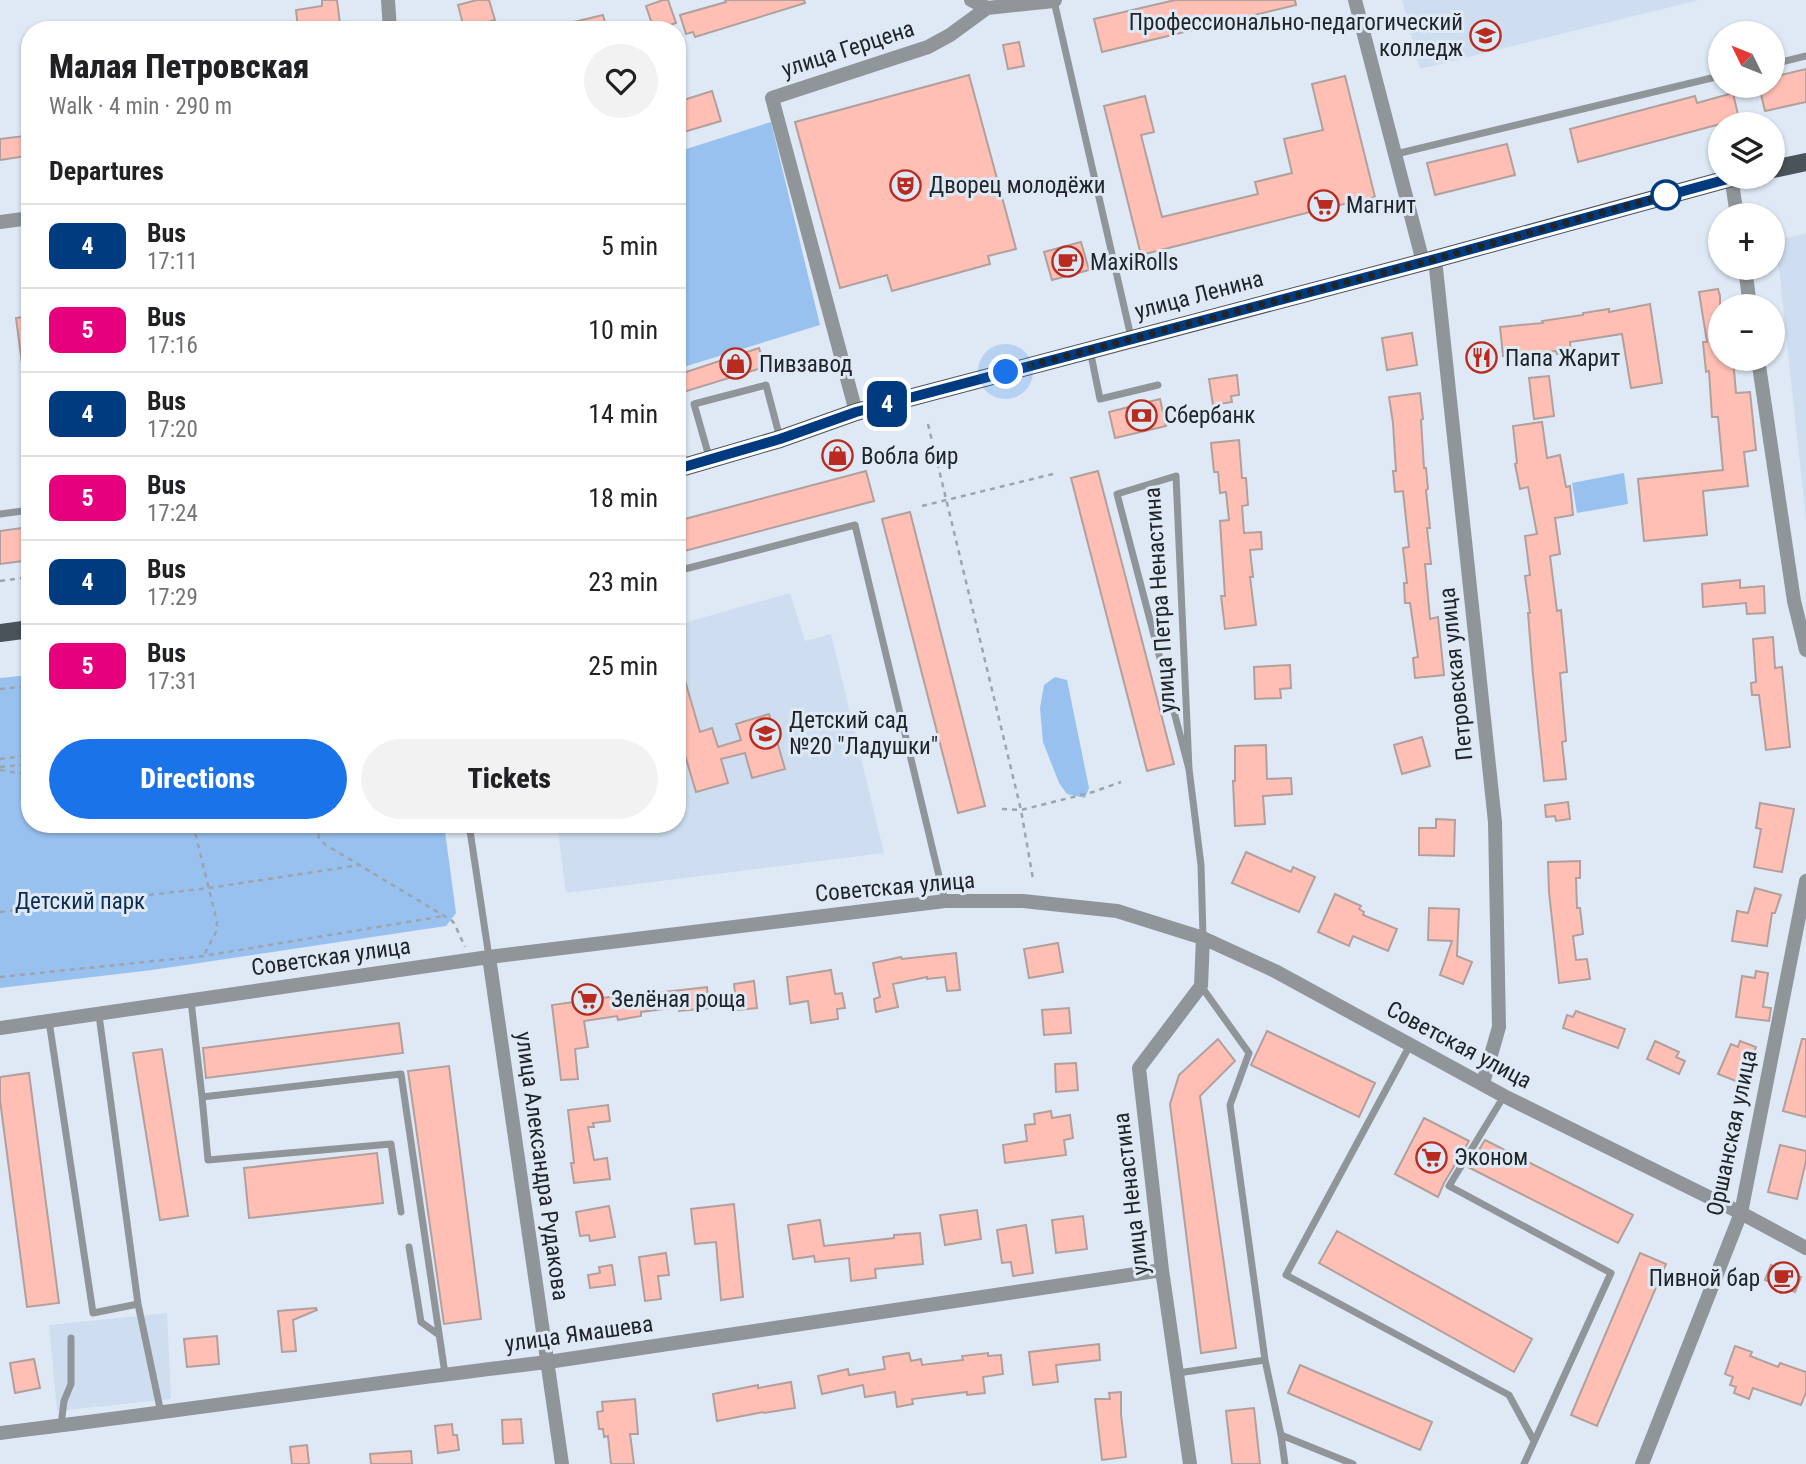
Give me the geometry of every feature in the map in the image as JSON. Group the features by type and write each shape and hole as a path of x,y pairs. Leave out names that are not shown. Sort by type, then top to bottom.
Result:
{"main road":[{"path":"1785,166 1806,162"},
{"name":"улица Ленина","path":"686,467 780,439 856,412 1429,261 1708,184"},
{"path":"0,633 21,630"}],"street":[{"path":"388,0 389,21"},
{"path":"971,0 987,8 1056,0"},
{"name":"Петровская улица","path":"1355,0 1395,154 1429,261 1495,822 1499,1027 1483,1083"},
{"name":"улица Герцена","path":"856,412 772,98 928,47 950,36 987,8"},
{"path":"0,222 21,219"},
{"path":"1760,371 1794,601 1806,650"},
{"name":"Оршанская улица","path":"1642,1464 1741,1213 1803,910 1806,881"},
{"name":"Советская улица","path":"0,1028 489,957 945,901 1023,901 1117,911 1203,938 1275,971 1504,1096 1806,1248"},
{"path":"1201,986 1203,938"},
{"name":"улица Александра Рудакова","path":"489,957 562,1464"},
{"name":"улица Ненастина","path":"1190,1464 1162,1270 1139,1068 1201,986"},
{"name":"улица Ямашева","path":"0,1433 548,1362 1162,1270"}],"lane":[{"path":"1056,0 1131,338"},
{"path":"1785,61 1806,55"},
{"path":"1395,154 1708,79"},
{"path":"1089,349 1100,399 1158,385"},
{"path":"710,460 694,404 766,385 780,439"},
{"name":"улица Петра Ненастина","path":"1189,769 1117,494 1176,476 1189,769 1201,865 1203,938"},
{"path":"0,514 21,511"},
{"path":"686,568 855,525 945,901"},
{"path":"470,833 489,957"},
{"path":"1201,986 1249,1053 1230,1105 1265,1360 1285,1464"},
{"path":"191,1001 208,1160 391,1144 401,1212"},
{"path":"99,1015 138,1304 161,1413"},
{"path":"48,1020 93,1313 138,1304"},
{"path":"1410,1045 1286,1275 1509,1395 1534,1441"},
{"path":"202,1097 401,1074 445,1374"},
{"path":"1504,1096 1450,1186 1611,1273 1524,1464"},
{"path":"409,1247 421,1322 439,1335"},
{"path":"61,1426 64,1401 71,1384 71,1338"},
{"path":"1178,1373 1265,1360"},
{"path":"1281,1435 1353,1464"}],"path":[{"path":"928,424 1021,810 1033,879"},
{"path":"922,506 1053,474"},
{"path":"0,581 21,578"},
{"path":"0,689 21,687"},
{"path":"0,759 21,756"},
{"path":"0,769 21,766"},
{"path":"0,769 21,773"},
{"path":"1002,809 1021,810 1121,782"},
{"path":"195,833 217,927 204,956"},
{"path":"318,833 322,842 454,923 470,960"},
{"path":"0,912 209,888 359,865"},
{"path":"0,977 204,956 444,916"}],"shaded area":[{"name":"Профессионально-педагогический колледж","path":"1402,0 1699,0 1420,69"},
{"path":"1806,233 1806,520 1785,325 1785,294 1782,294 1780,280 1785,280 1785,239"},
{"name":"Детский сад №20 \"Ладушки\"","path":"790,593 805,641 831,634 884,853 566,893 558,833 686,833 686,622"},
{"path":"167,1313 171,1399 57,1411 49,1325"}],"green space":[{"path":"771,122 820,325 686,366 686,149"},
{"path":"1624,473 1628,504 1577,513 1572,483"},
{"name":"Детский парк","path":"21,676 21,833 445,833 456,913 446,926 152,970 0,988 0,678"},
{"path":"1055,677 1067,680 1089,788 1085,798 1067,794 1059,783 1043,742 1040,708 1044,685"}],"building":[{"path":"322,0 337,0 340,21 297,21 296,10 322,6"},
{"path":"489,0 495,20 462,21 458,5"},
{"path":"668,0 675,21 651,21 646,6"},
{"path":"725,0 804,0 805,3 695,37 693,32 686,34 686,21 682,21 680,15 726,2"},
{"path":"1175,0 1295,0 1296,5 1102,52 1094,19"},
{"path":"603,15 605,21 578,21"},
{"path":"1019,42 1024,66 1008,69 1003,45"},
{"path":"1806,69 1806,102 1765,111 1762,98 1785,98 1785,74"},
{"name":"Дворец молодёжи","path":"969,75 1016,249 988,256 990,264 892,291 887,275 840,288 795,122"},
{"path":"1345,76 1375,197 1141,255 1104,106 1145,96 1154,132 1141,135 1162,217 1258,194 1255,182 1292,173 1284,139 1323,130 1312,84"},
{"path":"712,91 721,121 686,131 686,99"},
{"path":"1695,96 1697,103 1715,98 1734,98 1737,112 1708,112 1708,127 1578,162 1570,129"},
{"path":"21,136 21,157 0,160 0,139"},
{"path":"1507,144 1515,175 1435,195 1427,163"},
{"path":"1081,242 1089,270 1052,280 1044,252"},
{"path":"1718,289 1719,294 1708,294 1709,371 1706,372 1703,342 1707,342 1699,292"},
{"path":"1650,304 1662,383 1631,388 1622,334 1570,342 1571,352 1503,356 1500,327 1543,323 1542,321 1583,313 1609,309 1609,312"},
{"path":"21,317 21,356 16,318"},
{"path":"1412,333 1417,365 1387,370 1382,338"},
{"path":"759,348 765,367 686,391 686,372"},
{"path":"1709,371 1734,371 1736,393 1750,392 1756,450 1744,452 1748,486 1703,491 1707,535 1644,541 1638,479 1723,470 1718,417 1712,417"},
{"path":"1237,375 1239,395 1231,396 1232,402 1213,405 1209,379"},
{"path":"1549,376 1554,416 1534,419 1529,378"},
{"path":"1420,393 1430,528 1427,528 1431,564 1425,564 1430,619 1438,617 1444,675 1415,678 1413,658 1418,657 1410,603 1405,603 1404,583 1407,583 1403,548 1409,547 1403,491 1395,492 1393,423 1389,397"},
{"path":"1160,399 1166,426 1115,438 1109,412"},
{"path":"1542,422 1547,458 1560,455 1566,487 1570,486 1573,515 1555,518 1560,554 1550,556 1557,611 1561,610 1567,672 1560,673 1566,741 1562,742 1566,779 1544,781 1525,576 1530,575 1525,536 1537,534 1528,487 1520,489 1515,464 1513,426"},
{"path":"1239,440 1242,478 1246,478 1248,505 1242,506 1244,533 1261,532 1262,549 1250,550 1253,577 1250,577 1256,625 1225,629 1221,596 1225,596 1220,521 1229,520 1226,492 1220,493 1218,472 1214,472 1211,443"},
{"path":"866,471 874,501 686,551 686,519"},
{"path":"1098,471 1174,764 1147,771 1071,478"},
{"path":"910,512 985,806 958,813 882,519"},
{"path":"21,528 21,561 0,564 0,531"},
{"path":"1740,580 1740,588 1764,586 1765,613 1747,614 1746,603 1703,607 1702,584"},
{"path":"1773,637 1775,668 1782,667 1790,747 1766,750 1759,695 1752,695 1751,683 1756,682 1753,639"},
{"path":"1290,665 1291,688 1280,689 1281,698 1255,699 1254,667"},
{"path":"686,684 700,732 712,728 718,747 741,740 736,724 769,714 785,769 752,778 745,753 721,759 728,783 696,792 686,758"},
{"path":"1422,737 1430,766 1402,774 1394,745"},
{"path":"1266,745 1267,779 1291,778 1292,794 1263,796 1265,824 1235,826 1235,746"},
{"path":"1568,802 1570,819 1556,821 1555,816 1546,817 1545,805"},
{"path":"1760,803 1794,809 1782,872 1754,867 1761,829 1756,828"},
{"path":"1436,819 1455,820 1454,856 1419,855 1419,828 1436,828"},
{"path":"1246,852 1291,872 1293,867 1315,877 1299,912 1232,883"},
{"path":"1580,861 1580,878 1576,878 1577,908 1580,908 1583,934 1573,936 1576,960 1587,959 1590,979 1559,983 1548,862"},
{"path":"1755,888 1781,895 1775,913 1772,913 1767,946 1732,941 1737,911 1748,913"},
{"path":"1335,894 1361,906 1359,909 1364,912 1363,915 1397,929 1388,951 1353,936 1349,946 1318,932"},
{"path":"1429,908 1459,909 1457,956 1472,962 1463,984 1440,975 1452,941 1428,940"},
{"path":"1058,943 1063,972 1029,978 1024,949"},
{"path":"956,953 960,990 947,991 945,977 927,977 893,984 898,1007 876,1012 874,999 880,997 873,963 901,957"},
{"path":"831,970 835,994 842,993 845,1008 837,1009 838,1019 811,1023 808,1001 790,1004 787,977"},
{"path":"1756,971 1768,973 1763,1007 1771,1008 1769,1021 1736,1017 1742,976 1755,978"},
{"path":"754,981 757,1008 737,1010 734,984"},
{"path":"707,987 709,1008 679,1011 679,1007 641,1012 641,1016 618,1020 617,1016 584,1021 588,1047 575,1049 578,1079 561,1080 552,1005"},
{"path":"1069,1008 1071,1033 1044,1035 1042,1010"},
{"path":"1576,1011 1625,1029 1618,1048 1563,1028 1567,1015 1573,1017"},
{"path":"399,1023 403,1053 206,1078 203,1048"},
{"path":"1267,1031 1375,1083 1359,1117 1251,1065"},
{"path":"1218,1039 1235,1061 1200,1096 1236,1348 1201,1353 1170,1104 1179,1075"},
{"path":"1802,1039 1806,1039 1806,1117 1783,1111"},
{"path":"1655,1041 1679,1052 1676,1057 1685,1061 1679,1074 1647,1059"},
{"path":"1740,1041 1756,1047 1750,1062 1755,1064 1746,1085 1718,1074 1731,1044 1738,1047"},
{"path":"162,1049 188,1216 160,1220 133,1053"},
{"path":"1076,1063 1078,1090 1056,1092 1055,1064"},
{"path":"449,1066 481,1319 444,1324 408,1071"},
{"path":"29,1073 59,1303 27,1307 0,1100 0,1077"},
{"path":"608,1105 610,1121 593,1123 594,1127 588,1127 594,1160 607,1158 610,1179 574,1183 568,1110"},
{"path":"1051,1111 1052,1118 1070,1115 1073,1138 1064,1140 1066,1155 1005,1163 1003,1145 1027,1141 1025,1125 1035,1124 1034,1114"},
{"name":"Эконом","path":"1424,1118 1469,1141 1438,1197 1395,1174"},
{"path":"1485,1140 1633,1215 1618,1243 1468,1167"},
{"path":"1780,1145 1806,1151 1797,1199 1768,1192"},
{"path":"377,1153 383,1203 249,1218 244,1168"},
{"path":"734,1204 743,1297 721,1300 716,1242 695,1244 691,1209"},
{"path":"609,1206 615,1237 590,1241 589,1235 580,1236 576,1212"},
{"path":"977,1210 981,1239 945,1245 940,1215"},
{"path":"1083,1216 1087,1249 1056,1253 1052,1220"},
{"path":"820,1220 824,1246 920,1233 923,1264 875,1269 876,1278 851,1281 849,1258 815,1262 814,1256 793,1259 788,1225"},
{"path":"1026,1225 1033,1273 1013,1276 1011,1262 1002,1263 997,1230"},
{"path":"1337,1231 1532,1339 1514,1372 1319,1263"},
{"path":"666,1253 669,1275 658,1276 661,1299 645,1301 639,1257"},
{"path":"1640,1253 1666,1264 1597,1426 1571,1415"},
{"path":"612,1265 615,1285 590,1288 588,1275 600,1273 599,1267"},
{"name":"Пивной бар","path":"1771,1265 1801,1277 1795,1292 1765,1280"},
{"path":"317,1310 293,1320 296,1351 282,1352 278,1311"},
{"path":"217,1336 219,1364 187,1367 184,1339"},
{"path":"1099,1344 1100,1360 1056,1365 1058,1382 1033,1385 1029,1352"},
{"path":"1735,1346 1752,1352 1750,1356 1778,1367 1780,1363 1806,1372 1806,1392 1801,1405 1753,1388 1749,1399 1734,1393 1736,1387 1730,1385 1733,1377 1725,1374"},
{"path":"909,1353 911,1361 921,1359 922,1365 963,1360 962,1356 988,1353 988,1356 1001,1355 1003,1374 983,1377 985,1393 967,1395 967,1392 912,1399 913,1404 897,1407 895,1392 865,1397 863,1385 822,1394 818,1376 848,1369 849,1375 885,1369 883,1357"},
{"path":"34,1359 40,1388 15,1393 10,1363"},
{"path":"1300,1365 1432,1422 1420,1450 1288,1393"},
{"path":"791,1382 795,1408 717,1421 713,1394"},
{"path":"1121,1392 1126,1457 1102,1460 1095,1399 1110,1399 1109,1393"},
{"path":"635,1399 638,1434 630,1434 634,1464 611,1464 608,1436 604,1437 603,1429 599,1429 597,1412 603,1411 602,1402"},
{"path":"1254,1408 1260,1464 1232,1464 1226,1411"},
{"path":"521,1419 523,1443 503,1444 502,1420"},
{"path":"452,1424 459,1450 438,1453 435,1426"},
{"path":"307,1445 309,1464 292,1464 290,1447"},
{"path":"411,1451 412,1464 371,1464 370,1454"}],"bus line":[{"name":"4","path":"686,466 780,439 856,412 1708,184"}],"place":[{"name":"Профессионально-педагогический колледж","path":"1486,35"},
{"name":"Дворец молодёжи","path":"906,185"},
{"name":"Магнит","path":"1323,205"},
{"name":"MaxiRolls","path":"1067,262"},
{"name":"Папа Жарит","path":"1482,358"},
{"name":"Пивзавод","path":"736,364"},
{"name":"Сбербанк","path":"1141,415"},
{"name":"Вобла бир","path":"838,456"},
{"name":"Детский сад №20 \"Ладушки\"","path":"766,733"},
{"name":"Зелёная роща","path":"588,999"},
{"name":"Эконом","path":"1431,1157"},
{"name":"Пивной бар","path":"1783,1278"}],"route":[{"path":"1006,372 1666,195"}]}
